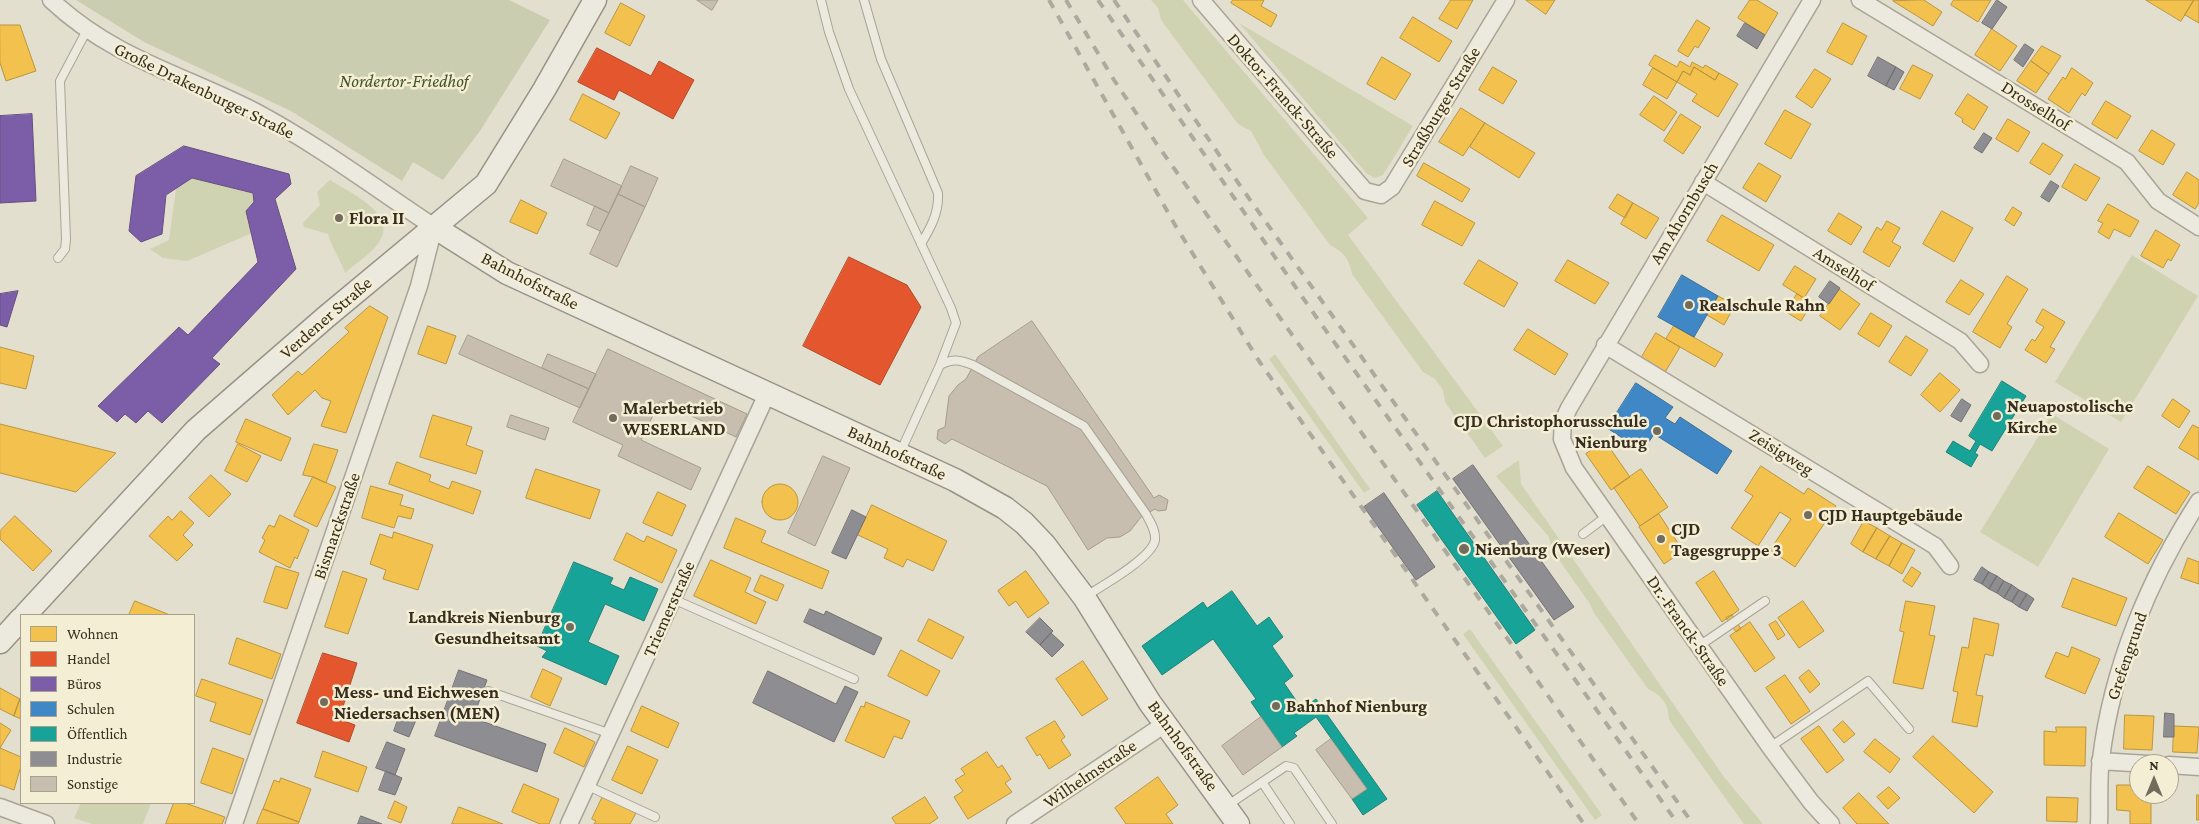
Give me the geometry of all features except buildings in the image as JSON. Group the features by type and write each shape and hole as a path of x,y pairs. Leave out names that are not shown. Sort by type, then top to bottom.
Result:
{"main road":[{"name":"Verdener Straße","path":"26,614 196,430 486,184 544,90 595,0"},
{"name":"Bahnhofstraße","path":"434,227 507,273 983,494 1024,523 1044,544 1084,597 1165,724 1232,815"},
{"path":"0,642 20,620"}],"street":[{"name":"Große Drakenburger Straße","path":"51,0 87,30 151,66 253,111 288,130 434,227"},
{"name":"Straßburger Straße","path":"1365,191 1381,195 1392,187 1506,0"},
{"name":"Am Ahornbusch","path":"1561,429 1569,408 1605,344 1812,0"},
{"name":"Drosselhof","path":"1860,0 2127,162 2158,202 2199,227"},
{"name":"Doktor-Franck-Straße","path":"1206,2 1365,191"},
{"name":"Amselhof","path":"1703,182 1960,341 1980,364"},
{"name":"Bismarckstraße","path":"234,824 419,286 434,227"},
{"name":"Zeisigweg","path":"1605,344 1935,546 1950,566"},
{"name":"Triemerstraße","path":"569,824 612,735 767,394"},
{"name":"Dr.-Franck-Straße","path":"1561,429 1565,451 1574,468 1770,747 1811,802 1831,824"},
{"name":"Grefengrund","path":"2099,824 2100,761 2110,700 2123,660 2166,558 2193,522 2199,501"},
{"name":"Wilhelmstraße","path":"1016,824 1165,724"},
{"path":"2100,761 2129,763"},
{"path":"2179,766 2199,767"},
{"path":"0,808 46,824"}],"lane":[{"path":"821,0 829,32 849,89 951,308 956,323 940,365 899,454"},
{"path":"864,0 881,59 938,193 939,206 936,218 921,244"},
{"path":"58,258 64,248 66,239 60,81 87,30"},
{"path":"940,365 951,360 962,360 1084,426 1146,514 1154,530 1155,541 1143,558 1084,597"},
{"path":"1583,534 1608,516"},
{"path":"673,598 854,679"},
{"path":"1698,646 1765,602"},
{"path":"1770,747 1868,681 1909,729"},
{"path":"488,691 612,735"},
{"path":"1232,815 1262,782 1286,766 1294,768 1332,824"},
{"path":"1262,782 1290,824"},
{"path":"588,786 655,817"}],"green space":[{"name":"Nordertor-Friedhof","path":"76,0 509,0 550,20 480,131 443,180 413,162 402,181 291,111 144,42"},
{"path":"1151,0 1183,0 1368,218 1348,235 1503,446 1485,458 1445,402 1443,390 1435,379 1423,372 1352,274 1345,256 1330,245 1264,155 1251,131 1238,124 1161,20 1158,8"},
{"path":"1239,23 1413,126 1383,175 1375,178 1367,174"},
{"path":"192,178 253,193 252,233 187,261 163,258 150,249 169,240 176,189"},
{"path":"330,180 370,206 383,224 383,234 377,245 345,273 328,234 304,227 303,223 320,205 317,192"},
{"path":"2132,255 2198,296 2121,422 2055,382"},
{"path":"1275,354 1370,489 1364,493 1269,359"},
{"path":"2052,414 2109,449 2038,567 1980,532"},
{"path":"1519,460 1521,484 1724,777 1763,824 1744,824 1669,720 1664,701 1648,689 1594,613 1590,604 1552,550 1549,537 1496,476"},
{"path":"1470,629 1602,815 1595,820 1463,634"},
{"path":"81,804 151,804 143,824 92,824 74,818"}],"railway":[{"path":"1049,0 1175,225 1259,361 1584,824"},
{"path":"1066,0 1114,80 1156,143 1639,824"},
{"path":"1098,0 1312,311 1678,824"},
{"path":"1114,0 1241,187 1693,824"}],"place":[{"name":"Flora II","path":"339,218"},
{"name":"Realschule Rahn","path":"1689,305"},
{"name":"Neuapostolische Kirche","path":"1997,416"},
{"name":"Malerbetrieb WESERLAND","path":"613,418"},
{"name":"CJD Christophorusschule Nienburg","path":"1657,431"},
{"name":"CJD Hauptgebäude","path":"1808,515"},
{"name":"CJD Tagesgruppe 3","path":"1661,539"},
{"name":"Nienburg (Weser)","path":"1464,549"},
{"name":"Landkreis Nienburg Gesundheitsamt","path":"570,627"},
{"name":"Mess- und Eichwesen Niedersachsen (MEN)","path":"324,702"},
{"name":"Bahnhof Nienburg","path":"1276,706"}]}
